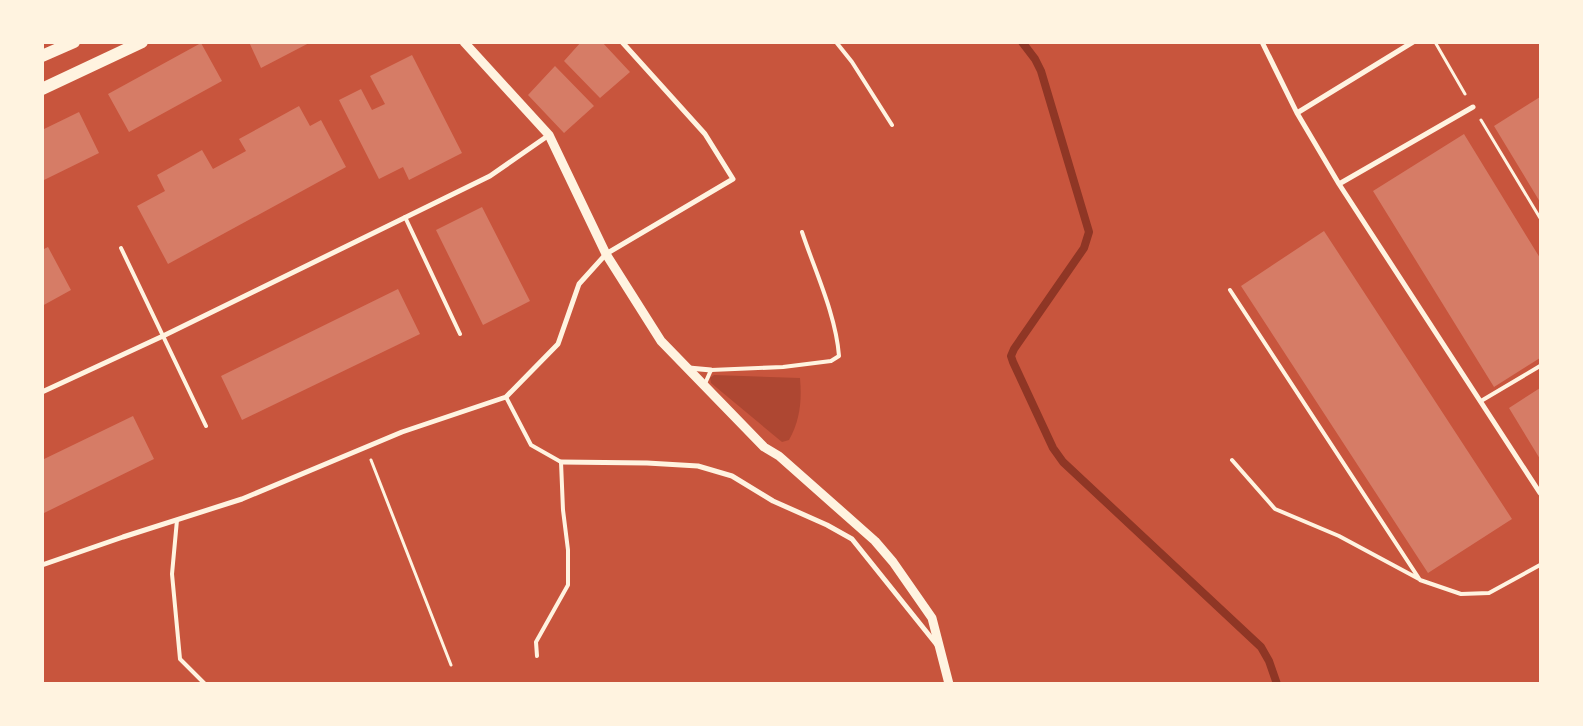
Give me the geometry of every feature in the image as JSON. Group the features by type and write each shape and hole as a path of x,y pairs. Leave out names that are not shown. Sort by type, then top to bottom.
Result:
{"main road":[{"path":"42,56 74,42"},
{"path":"42,89 142,42"}],"street":[{"path":"464,42 549,135 606,254 661,341 764,446 779,456 875,542 893,562 932,618 949,684"},
{"path":"42,565 242,499 402,432 506,397 558,344 579,284 606,254 733,179 705,134 622,42"},
{"path":"1262,42 1297,112 1338,184 1540,493"},
{"path":"1297,112 1413,42"},
{"path":"1338,184 1473,107"},
{"path":"42,392 163,336 490,176 549,135"},
{"path":"688,368 711,370"},
{"path":"561,462 647,463 698,466 732,476 773,501 827,525 852,539 942,652"}],"lane":[{"path":"836,42 852,62 892,125"},
{"path":"405,217 460,334"},
{"path":"704,386 711,370 783,367 831,361 839,356 831,314 802,232"},
{"path":"121,248 206,426"},
{"path":"1230,290 1420,580"},
{"path":"1481,401 1540,366"},
{"path":"506,397 532,446 561,462 563,510 568,550 568,584 536,642 538,656"},
{"path":"1232,460 1275,509 1339,536 1420,580 1461,594 1489,593 1540,565"},
{"path":"177,520 172,574 180,659 205,684"}],"path":[{"path":"1435,42 1540,218"},
{"path":"366,448 450,665"}],"shaded area":[{"path":"714,375 800,378 801,395 799,410 796,425 789,440 782,442 711,383 710,378"}],"building":[{"path":"249,42 311,42 261,68"},
{"path":"581,42 602,42 630,72 600,98 564,61"},
{"path":"201,43 222,81 129,132 108,94"},
{"path":"412,55 462,153 409,180 403,167 379,179 339,100 361,89 372,110 385,104 370,76"},
{"path":"555,66 594,106 564,133 528,95"},
{"path":"1540,97 1540,202 1494,126"},
{"path":"299,106 310,126 321,120 346,167 168,264 137,206 165,191 157,175 202,150 213,169 246,151 239,139"},
{"path":"79,112 99,153 42,181 42,130"},
{"path":"1464,134 1540,258 1540,358 1494,387 1373,191"},
{"path":"482,207 530,301 483,325 436,230"},
{"path":"1324,231 1512,519 1428,573 1241,286"},
{"path":"48,247 71,290 42,306 42,250"},
{"path":"398,289 420,334 242,420 221,376"},
{"path":"1540,388 1540,459 1509,408"},
{"path":"133,416 154,459 42,514 42,460"}],"waterway":[{"path":"1022,42 1035,59 1041,71 1089,232 1084,248 1014,349 1011,356 1013,362 1053,448 1063,462 1261,647 1269,661 1277,684"}]}
